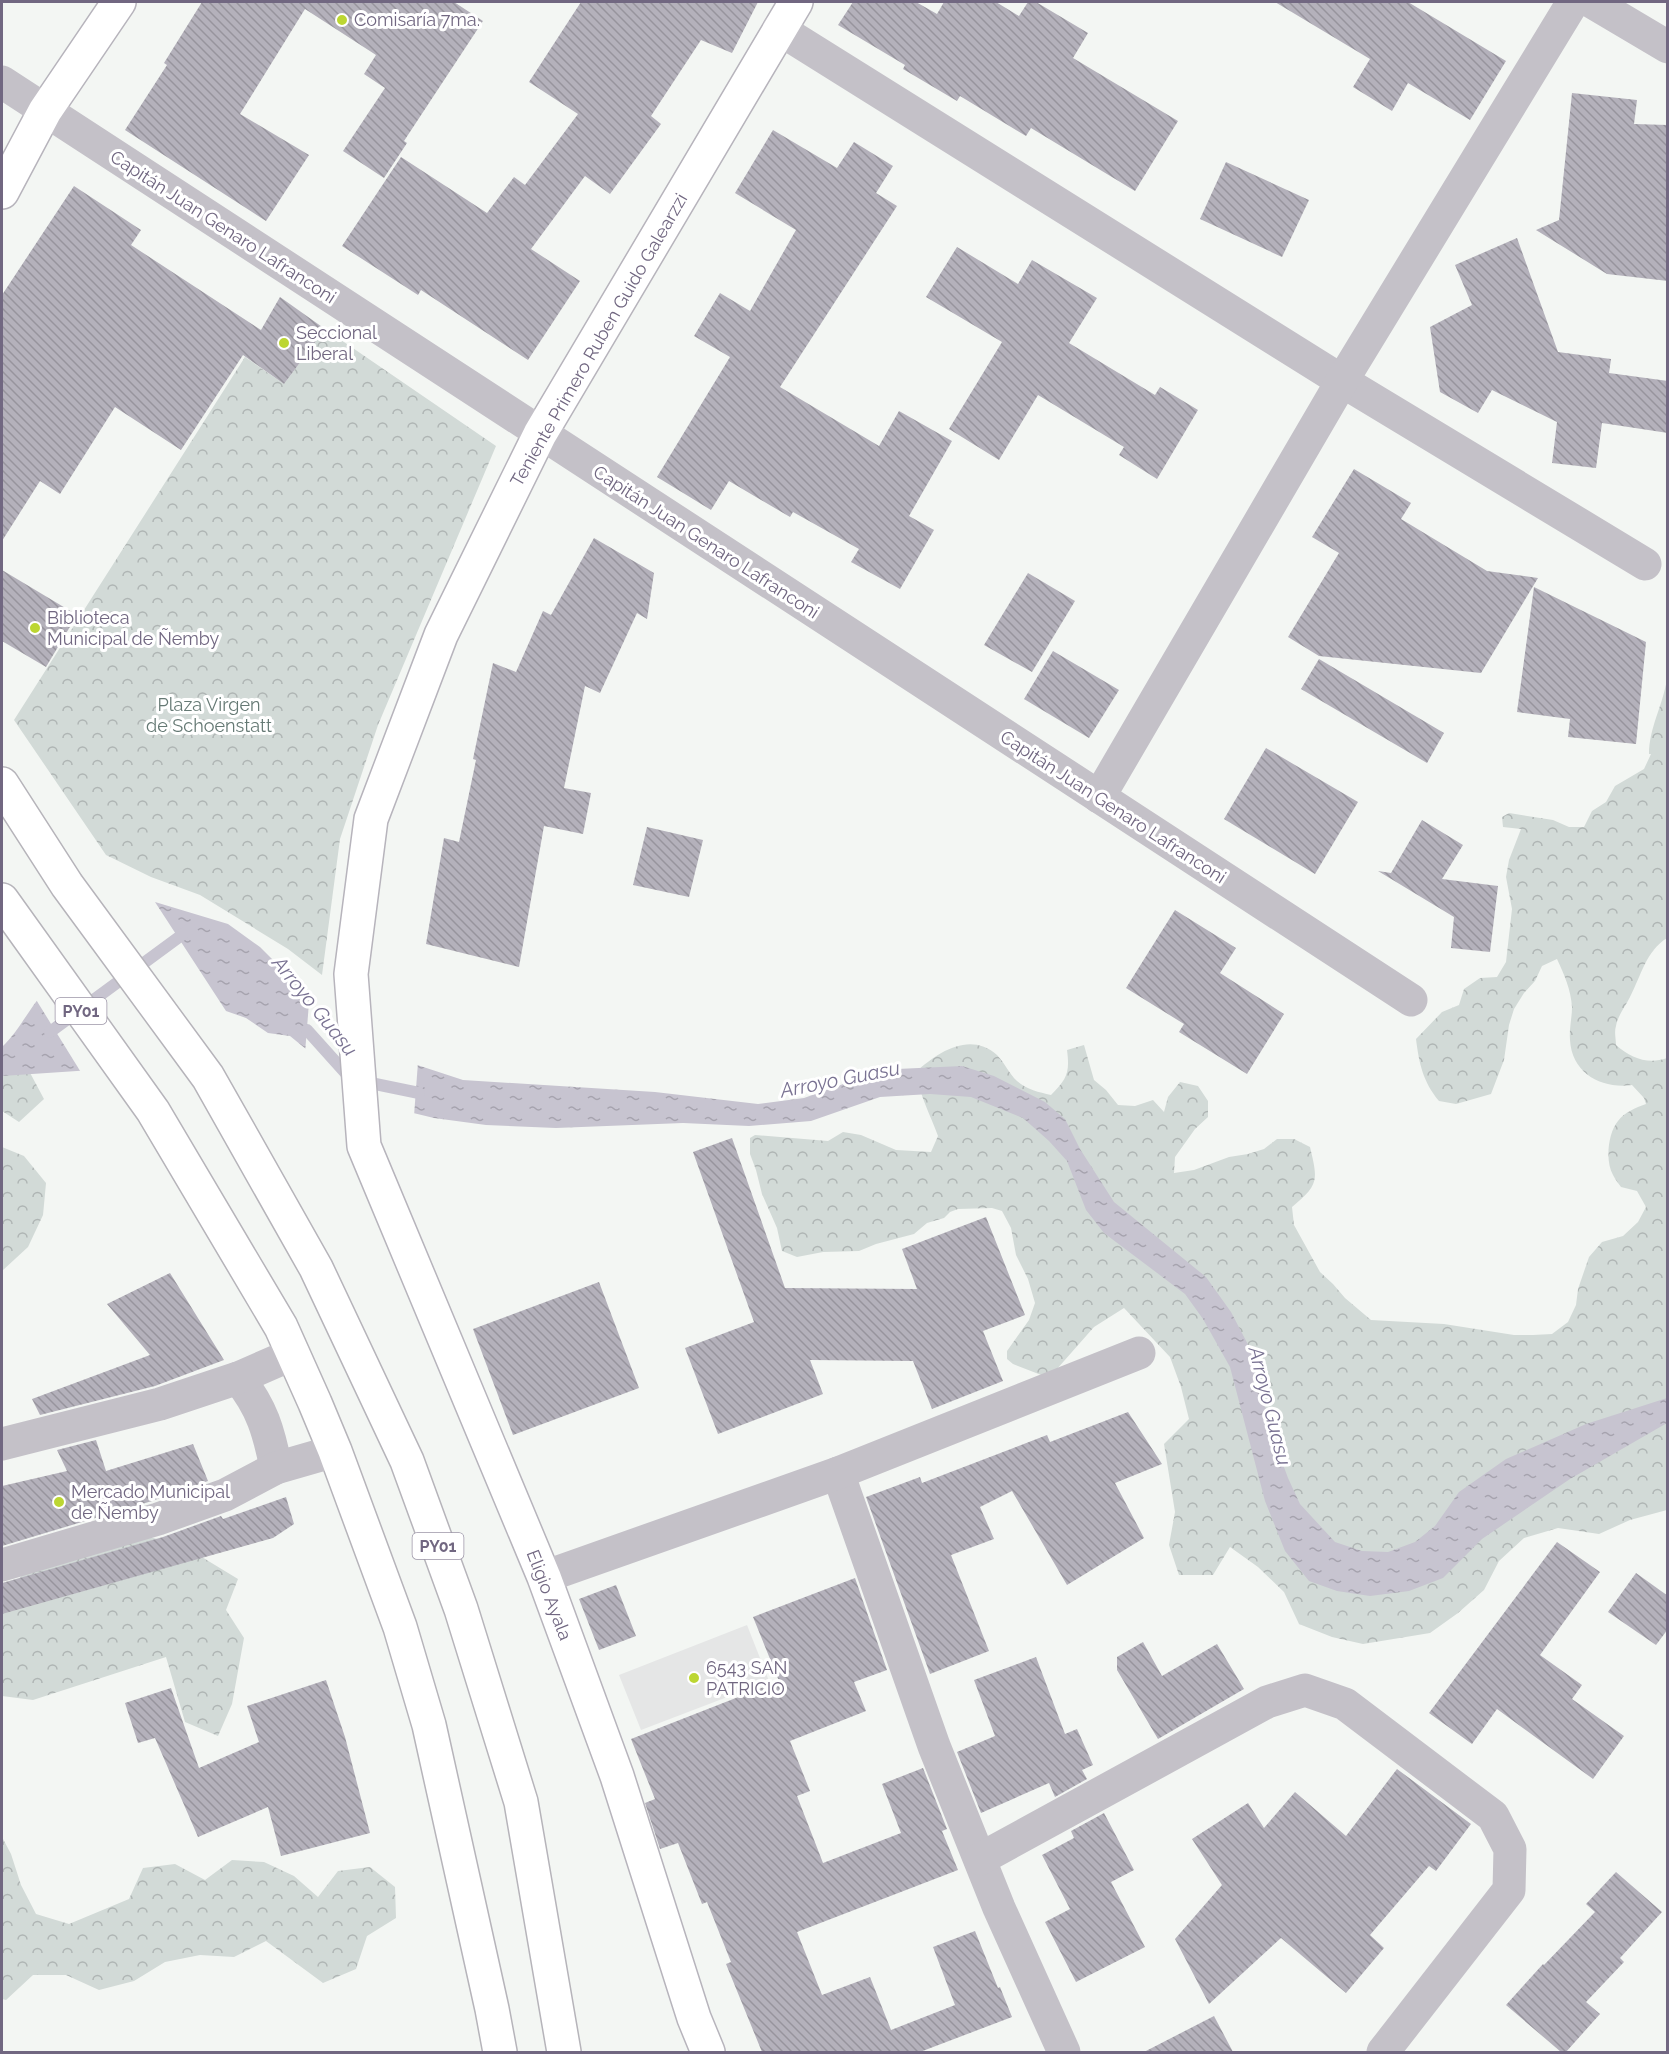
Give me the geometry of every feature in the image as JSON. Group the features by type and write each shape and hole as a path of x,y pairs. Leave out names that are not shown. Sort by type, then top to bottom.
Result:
{"main road":[{"path":"2,192 45,111 120,2"},
{"name":"Teniente Primero Ruben Guido Galearzzi","path":"364,1146 351,975 371,819 441,635 540,434 788,15"},
{"name":"PY01","path":"2,784 67,885 208,1077 316,1268 411,1472 461,1609 521,1802 564,2052"},
{"name":"PY01","path":"5,905 153,1111 281,1327 335,1451 400,1627 429,1725 500,2052"},
{"name":"Eligio Ayala","path":"364,1146 544,1577 617,1776 694,2018 708,2052"}],"street":[{"path":"1099,797 1342,381 1573,2"},
{"path":"1592,2 1668,47"},
{"path":"788,15 1342,381 1645,564"},
{"name":"Capitán Juan Genaro Lafranconi","path":"2,81 1411,1000"},
{"path":"544,1577 838,1473 1139,1353"},
{"path":"2,1444 160,1404 238,1378 293,1354"},
{"path":"238,1378 252,1395 262,1414 270,1436 276,1468"},
{"path":"2,1564 158,1519 225,1495 276,1468 335,1451"},
{"path":"838,1473 934,1746 999,1908 1064,2052"},
{"path":"980,1859 1267,1702 1305,1690 1345,1704 1492,1816 1510,1849 1509,1890 1383,2052"}],"shaded area":[{"name":"6543 SAN PATRICIO","path":"747,1625 769,1681 641,1730 619,1675"}],"green space":[{"name":"Plaza Virgen de Schoenstatt","path":"325,329 496,446 378,725 340,839 322,975 288,949 200,895 151,877 106,855 14,720 245,357 284,384"},
{"path":"1667,679 1667,938 1649,957 1618,1018 1615,1033 1616,1045 1634,1057 1653,1061 1667,1058 1667,1510 1630,1520 1599,1534 1558,1528 1524,1538 1499,1561 1484,1590 1430,1633 1363,1644 1332,1637 1299,1624 1284,1592 1258,1567 1230,1547 1213,1575 1179,1575 1169,1545 1175,1512 1164,1444 1189,1419 1170,1357 1124,1308 1094,1327 1049,1378 1013,1364 1007,1359 1007,1351 1029,1320 1035,1303 1028,1279 1016,1255 1011,1228 1002,1211 992,1208 958,1209 950,1212 944,1218 927,1223 914,1234 859,1251 823,1252 797,1257 782,1251 777,1228 762,1194 750,1154 750,1138 755,1135 828,1141 843,1132 861,1135 896,1150 931,1152 938,1136 922,1096 916,1072 934,1058 955,1047 965,1045 987,1048 997,1055 1017,1081 1025,1087 1051,1095 1066,1075 1067,1050 1084,1045 1094,1080 1118,1105 1135,1106 1153,1100 1164,1112 1168,1097 1180,1082 1198,1086 1208,1101 1208,1117 1195,1129 1175,1157 1174,1173 1194,1170 1229,1157 1264,1149 1277,1139 1294,1139 1310,1147 1314,1181 1307,1193 1292,1207 1294,1225 1320,1272 1371,1320 1444,1324 1514,1335 1552,1334 1568,1322 1576,1305 1578,1289 1589,1257 1602,1242 1623,1236 1638,1222 1646,1207 1637,1191 1621,1187 1614,1177 1608,1155 1615,1126 1627,1113 1646,1104 1644,1098 1632,1085 1610,1084 1590,1077 1576,1062 1570,1040 1572,1007 1570,994 1557,959 1542,966 1535,981 1514,1009 1509,1025 1504,1060 1491,1094 1456,1104 1439,1101 1429,1087 1423,1072 1416,1039 1442,1012 1459,1005 1464,989 1480,978 1497,977 1506,962 1512,909 1506,877 1509,860 1521,829 1503,827 1502,817 1509,813 1553,820 1569,827 1584,827 1592,811 1606,802 1615,786 1644,769 1651,754 1649,754 1651,735"},
{"path":"2,1068 28,1069 44,1099 19,1122 2,1111"},
{"path":"2,1147 24,1156 46,1183 43,1215 28,1247 2,1271"},
{"path":"120,1530 182,1545 238,1579 226,1610 244,1638 232,1704 218,1736 185,1722 166,1657 33,1700 2,1696 2,1593 6,1594 28,1568"},
{"path":"2,1837 11,1854 21,1885 36,1914 69,1924 129,1899 143,1868 175,1864 205,1880 232,1860 264,1862 294,1876 318,1897 338,1871 370,1867 395,1887 396,1918 367,1936 356,1969 323,1983 266,1941 234,1957 200,1955 165,1962 134,1981 99,1990 66,1975 33,1975 6,2000 2,1999"}],"water":[{"path":"155,902 228,924 260,947 289,976 321,1002 317,1058 290,1036 268,1033 246,1018 226,1011"},
{"path":"44,992 92,1070 2,1076 2,1047"},
{"path":"405,1061 463,1080 655,1092 758,1104 804,1098 863,1077 897,1069 962,1066 994,1076 1045,1102 1065,1119 1080,1149 1114,1202 1206,1277 1231,1312 1255,1358 1270,1429 1300,1504 1335,1542 1362,1551 1388,1552 1415,1542 1435,1526 1459,1492 1506,1459 1586,1424 1667,1398 1667,1423 1570,1479 1482,1539 1443,1578 1409,1591 1370,1596 1337,1591 1309,1581 1285,1551 1265,1501 1230,1367 1203,1319 1185,1294 1104,1233 1086,1210 1067,1161 1023,1118 971,1097 930,1094 880,1097 811,1121 749,1126 683,1123 556,1128 486,1125 434,1118 405,1111"}],"pier":[{"path":"45,989 94,1069 93,1073 82,1074 35,998"},
{"path":"310,990 324,1002 317,1061 305,1053"},
{"path":"403,1058 418,1062 414,1116 402,1112"}],"building":[{"path":"202,2 454,2 483,21 404,141 407,143 384,178 343,151 385,88 364,74 376,55 305,9 240,114 309,155 266,221 125,130 167,65 164,63"},
{"path":"581,2 758,2 732,53 701,40 651,116 661,124 610,194 585,176 531,249 580,281 528,360 421,290 418,295 342,246 401,157 487,213 514,177 525,185 578,114 529,82"},
{"path":"853,2 916,2 937,14 944,2 996,2 1019,16 1028,2 1036,2 1088,33 1073,58 1178,121 1135,191 1031,128 1026,136 960,96 957,101 903,69 905,65 838,25"},
{"path":"1275,2 1408,2 1506,61 1470,120 1408,83 1392,111 1353,87 1370,59"},
{"path":"1572,93 1637,100 1634,124 1668,125 1668,281 1607,274 1536,230 1559,220"},
{"path":"773,130 837,168 854,142 893,166 876,193 897,206 780,387 879,446 899,411 952,441 909,516 934,530 900,589 851,562 859,549 793,512 790,517 729,481 711,510 657,477 730,357 694,336 720,293 750,311 796,230 735,193"},
{"path":"1226,162 1309,200 1282,257 1200,219"},
{"path":"74,186 141,230 131,245 261,330 280,297 325,329 284,384 243,355 181,450 115,407 60,494 40,481 2,541 2,295"},
{"path":"1517,238 1558,352 1611,359 1609,373 1668,381 1668,433 1602,423 1596,468 1552,463 1557,422 1492,390 1478,413 1440,392 1430,327 1472,305 1455,265"},
{"path":"957,247 1018,284 1032,260 1097,298 1069,343 1155,395 1160,387 1198,410 1157,479 1119,455 1124,447 1038,395 999,460 949,429 1002,342 926,297"},
{"path":"1354,469 1411,503 1401,519 1487,571 1538,578 1481,673 1319,656 1288,637 1339,553 1312,537"},
{"path":"594,538 654,573 647,619 637,613 600,693 585,686 564,788 591,793 583,834 544,826 519,967 426,944 444,838 459,842 493,663 516,672 543,611 551,615"},
{"name":"Biblioteca Municipal de Ñemby","path":"2,570 77,615 46,667 2,641"},
{"path":"1028,573 1075,601 1032,672 984,645"},
{"path":"1534,587 1646,642 1636,744 1568,737 1570,719 1517,712"},
{"path":"1053,651 1119,690 1089,738 1024,699"},
{"path":"1319,659 1444,733 1427,763 1301,689"},
{"path":"1266,748 1358,802 1315,874 1224,819"},
{"path":"1422,820 1463,845 1442,879 1498,886 1490,952 1451,948 1454,917 1378,871 1391,873"},
{"path":"647,827 703,840 689,897 633,885"},
{"path":"1175,910 1236,948 1220,973 1284,1014 1247,1074 1179,1032 1184,1024 1126,988"},
{"path":"732,1138 785,1288 917,1289 902,1249 986,1217 1025,1315 983,1331 1003,1381 932,1409 913,1361 810,1360 823,1394 718,1434 685,1348 754,1322 693,1152"},
{"path":"170,1273 224,1360 155,1386 40,1415 32,1399 150,1355 107,1304"},
{"path":"599,1282 639,1388 513,1435 473,1329"},
{"path":"1128,1412 1162,1464 1115,1483 1144,1538 1067,1585 1012,1491 980,1507 994,1539 951,1555 989,1651 930,1674 866,1497 920,1477 922,1483 1047,1435 1050,1442"},
{"path":"96,1440 106,1471 193,1444 208,1481 152,1501 2,1546 2,1486 67,1471 57,1450"},
{"path":"286,1497 294,1524 273,1538 2,1614 2,1583 163,1537 221,1516 223,1519"},
{"path":"1557,1542 1600,1572 1540,1655 1582,1685 1572,1699 1624,1736 1593,1779 1497,1709 1472,1744 1429,1713"},
{"path":"1636,1573 1668,1596 1668,1629 1656,1645 1608,1612"},
{"path":"855,1578 887,1670 854,1682 866,1711 790,1741 810,1791 797,1796 823,1863 901,1833 882,1784 923,1768 947,1829 942,1831 958,1870 797,1932 822,1995 870,1977 891,2030 955,2005 933,1947 975,1931 1012,2017 920,2052 762,2052 726,1964 731,1962 707,1902 702,1904 678,1843 660,1849 645,1803 655,1799 631,1739 779,1681 753,1617"},
{"path":"616,1585 636,1636 599,1650 579,1599"},
{"path":"1143,1642 1162,1676 1217,1644 1244,1689 1158,1739 1117,1670 1117,1657"},
{"path":"1036,1657 1065,1734 1077,1729 1093,1765 1082,1770 1087,1779 1055,1797 1049,1783 981,1813 957,1752 995,1736 974,1680"},
{"path":"326,1680 345,1737 370,1833 281,1856 268,1807 198,1837 155,1738 138,1743 125,1703 171,1688 199,1768 259,1742 247,1706"},
{"path":"1397,1769 1471,1824 1436,1871 1429,1866 1370,1935 1384,1948 1346,1993 1281,1938 1209,2004 1175,1939 1222,1885 1192,1839 1248,1803 1264,1828 1295,1792 1346,1836"},
{"path":"1104,1813 1134,1870 1111,1882 1145,1947 1076,1982 1045,1922 1070,1909 1042,1855 1074,1838 1071,1831"},
{"path":"1616,1872 1662,1912 1620,1958 1624,1962 1586,2002 1600,2014 1566,2052 1561,2052 1506,2005 1595,1912 1586,1904"},
{"path":"1214,2016 1233,2052 1144,2052"}],"waterway":[{"name":"Arroyo Guasu","path":"50,1032 190,929"},
{"name":"Arroyo Guasu","path":"307,1030 351,1079 419,1093"}],"place":[{"name":"Comisaría 7ma.","path":"342,20"},
{"name":"Seccional Liberal","path":"284,343"},
{"name":"Biblioteca Municipal de Ñemby","path":"35,628"},
{"name":"Mercado Municipal de Ñemby","path":"59,1502"},
{"name":"6543 SAN PATRICIO","path":"694,1678"}]}
